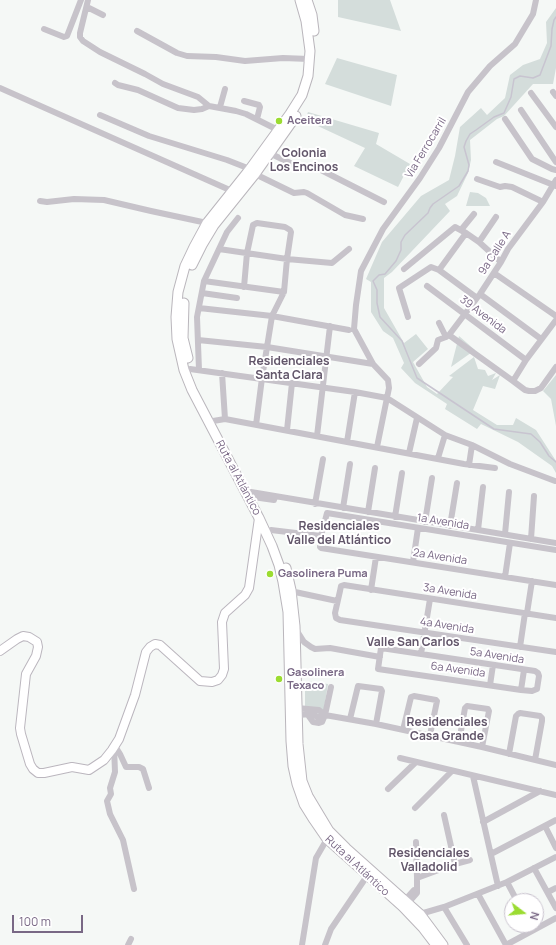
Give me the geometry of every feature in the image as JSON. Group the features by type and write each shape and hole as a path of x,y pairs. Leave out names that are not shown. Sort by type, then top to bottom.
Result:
{"highway":[{"name":"Ruta al Atlántico","path":"300,0 306,21 309,43 308,76 302,95 214,225 191,267 184,293 183,338 205,404 271,530 282,556 291,590 295,626 291,741 293,766 304,804 327,838 367,876 403,907 423,928 436,945"},
{"name":"Ruta al Atlántico","path":"307,0 312,15 315,41 316,55 314,78 296,117 270,152 232,191 207,223 185,266 178,292 176,316 177,339 184,370 192,390 259,518 272,546 283,582 288,612 293,696 297,712 298,744 302,781 315,809 335,838 420,914 443,945"}],"main road":[{"path":"0,651 24,636 37,642 38,647 36,656 26,674 25,679 20,728 33,769 38,773 72,767 90,770 104,760 122,731 135,695 146,652 150,647 155,644 160,645 200,680 212,682 218,680 222,676 224,670 222,622 225,613 245,595 249,588 259,518"}],"street":[{"path":"44,29 64,37 67,36 81,0"},
{"path":"88,0 80,33 80,37 83,41 100,52 163,84 198,97 209,106"},
{"name":"Via Ferrocarril","path":"377,447 389,388 388,380 374,364 354,329 361,272 372,247 383,229 440,148 468,92 490,66 516,44 533,14 536,0"},
{"path":"87,7 104,15"},
{"path":"137,31 177,53 187,56 216,57 245,61 283,58 309,59"},
{"path":"115,83 138,90 178,108 194,110 209,106 220,107 246,114 278,130"},
{"path":"0,88 232,191"},
{"path":"220,107 226,89"},
{"path":"531,93 556,127"},
{"path":"244,101 259,105 260,107 257,120"},
{"path":"521,110 556,162"},
{"path":"100,115 148,136 227,160 294,193 307,193 345,215 363,219"},
{"path":"505,119 532,159 556,170"},
{"path":"270,152 301,168 319,169 384,202"},
{"path":"496,162 555,183"},
{"path":"477,179 500,187 512,186 544,202"},
{"name":"9a Calle A","path":"419,364 436,348 438,340 448,336 465,314 494,273 508,249 544,202 555,183"},
{"path":"40,201 47,202 74,198 104,200 207,223"},
{"path":"439,270 474,214"},
{"path":"479,242 496,217"},
{"path":"238,218 227,232 204,281 197,317 198,340 194,369 323,387 387,398 444,435 472,445 510,464 555,481"},
{"path":"244,286 247,253 253,225 257,223 290,230 284,292 272,316 256,425"},
{"path":"404,269 454,228 479,242 501,262"},
{"path":"219,249 287,259 332,263 349,249"},
{"path":"408,317 399,288 432,267 439,270 541,339"},
{"path":"494,273 556,316"},
{"path":"204,281 284,292"},
{"name":"39 Avenida","path":"427,286 526,360"},
{"path":"202,293 237,298"},
{"path":"199,308 272,316 349,330"},
{"path":"515,383 526,360 556,320"},
{"path":"439,323 448,336 515,383 529,391 535,391 541,388 556,367"},
{"path":"318,436 330,326"},
{"path":"198,340 267,347 374,364"},
{"path":"222,373 225,419"},
{"path":"287,430 292,383"},
{"path":"347,442 354,392"},
{"path":"409,453 417,418"},
{"path":"213,421 225,419 469,465 495,468"},
{"path":"438,458 444,435"},
{"path":"469,465 472,445"},
{"path":"315,504 322,459"},
{"path":"343,508 350,464"},
{"path":"368,512 376,468"},
{"path":"395,517 402,473"},
{"path":"425,522 432,478"},
{"path":"450,526 457,483"},
{"path":"478,530 483,487"},
{"path":"505,534 509,492"},
{"path":"252,494 308,505 315,504 343,508 556,543"},
{"path":"531,539 534,496"},
{"name":"1a Avenida","path":"321,536 327,513 556,550"},
{"path":"413,562 418,528"},
{"path":"271,530 321,536"},
{"name":"2a Avenida","path":"321,536 321,548 556,585"},
{"path":"505,577 510,543"},
{"path":"371,590 376,557"},
{"path":"520,647 532,581"},
{"name":"3a Avenida","path":"337,601 341,586 344,585 556,618"},
{"path":"291,590 337,601"},
{"path":"421,654 430,599"},
{"name":"4a Avenida","path":"337,601 335,614 336,618 340,620 556,652"},
{"path":"295,626 300,637 315,649 330,648 380,657"},
{"name":"5a Avenida","path":"380,657 381,648 524,670 538,673 537,689 535,690"},
{"name":"6a Avenida","path":"380,657 378,669 521,690 535,690"},
{"path":"490,685 493,665"},
{"path":"521,690 524,670"},
{"path":"350,719 358,686 381,689 382,691 376,724"},
{"path":"326,715 331,687"},
{"path":"404,730 412,696 436,700 430,735"},
{"path":"458,742 465,708 467,706 488,709 489,711 482,747"},
{"path":"297,712 310,713 318,717 326,715 350,719 430,735 556,765"},
{"path":"509,754 516,716 520,713 540,716 542,721 535,760"},
{"path":"114,746 120,754 126,768 142,768 149,788"},
{"path":"114,746 115,772 107,801 110,814 123,840 134,889"},
{"path":"400,758 556,795"},
{"path":"388,789 416,762"},
{"path":"415,808 452,771"},
{"path":"472,776 498,886"},
{"path":"483,822 540,791"},
{"path":"444,815 454,864"},
{"path":"491,854 556,820"},
{"path":"545,826 556,848"},
{"path":"302,945 316,858 327,838"},
{"path":"407,902 417,893 416,842"},
{"path":"420,914 444,907 498,886 556,857"},
{"path":"417,878 454,864 470,860"},
{"path":"534,868 556,908"},
{"path":"325,945 331,929 367,876"},
{"path":"507,882 513,893"},
{"path":"548,892 556,888"},
{"path":"478,894 506,945 524,933"},
{"path":"444,907 467,945"},
{"path":"544,923 556,918"}],"shaded area":[{"path":"338,0 390,0 401,31 338,17"},
{"path":"556,8 556,68 553,84 533,84 504,116 497,119 470,140 471,160 468,173 457,196 445,204 450,211 392,272 384,278 384,308 404,343 416,334 428,349 413,362 427,387 437,394 453,377 449,376 474,357 478,369 485,370 488,376 496,373 492,380 500,375 495,389 483,386 473,410 497,425 513,425 516,418 536,430 556,461 556,473 552,466 518,442 481,424 477,429 445,409 447,404 415,383 401,368 404,363 393,338 383,331 371,312 371,282 366,279 382,242 421,196 449,180 460,127 481,108 487,115 505,98 510,75 523,65 540,59 547,43 546,22"},
{"path":"337,58 397,75 391,106 325,84"},
{"path":"308,112 379,133 376,144 410,164 398,187 354,166 365,148 305,120"},
{"path":"470,192 478,193 486,198 490,206 466,206"},
{"path":"459,336 475,350 451,367"},
{"path":"556,375 556,426 551,399 543,391"},
{"path":"305,681 328,684 323,715 309,712 305,708"}],"waterway":[{"path":"556,17 552,29 551,46 540,75 533,78 520,76 514,79 511,97 504,113 494,117 470,134 466,141 464,147 469,165 468,171 459,186 433,204 428,213 405,235 401,242 401,250 396,261 385,274 379,275 373,281 377,290 377,303 380,317 402,341 417,378 494,429 531,434 540,442 549,456 556,462"}],"place":[{"name":"Aceitera","path":"279,121"},
{"name":"Gasolinera Puma","path":"270,574"},
{"name":"Gasolinera Texaco","path":"279,679"}],"district":[{"name":"Colonia Los Encinos","path":"304,161"},
{"name":"Residenciales Santa Clara","path":"289,369"},
{"name":"Residenciales Valle del Atlántico","path":"339,534"},
{"name":"Valle San Carlos","path":"413,643"},
{"name":"Residenciales Casa Grande","path":"447,730"},
{"name":"Residenciales Valladolid","path":"429,861"}]}
